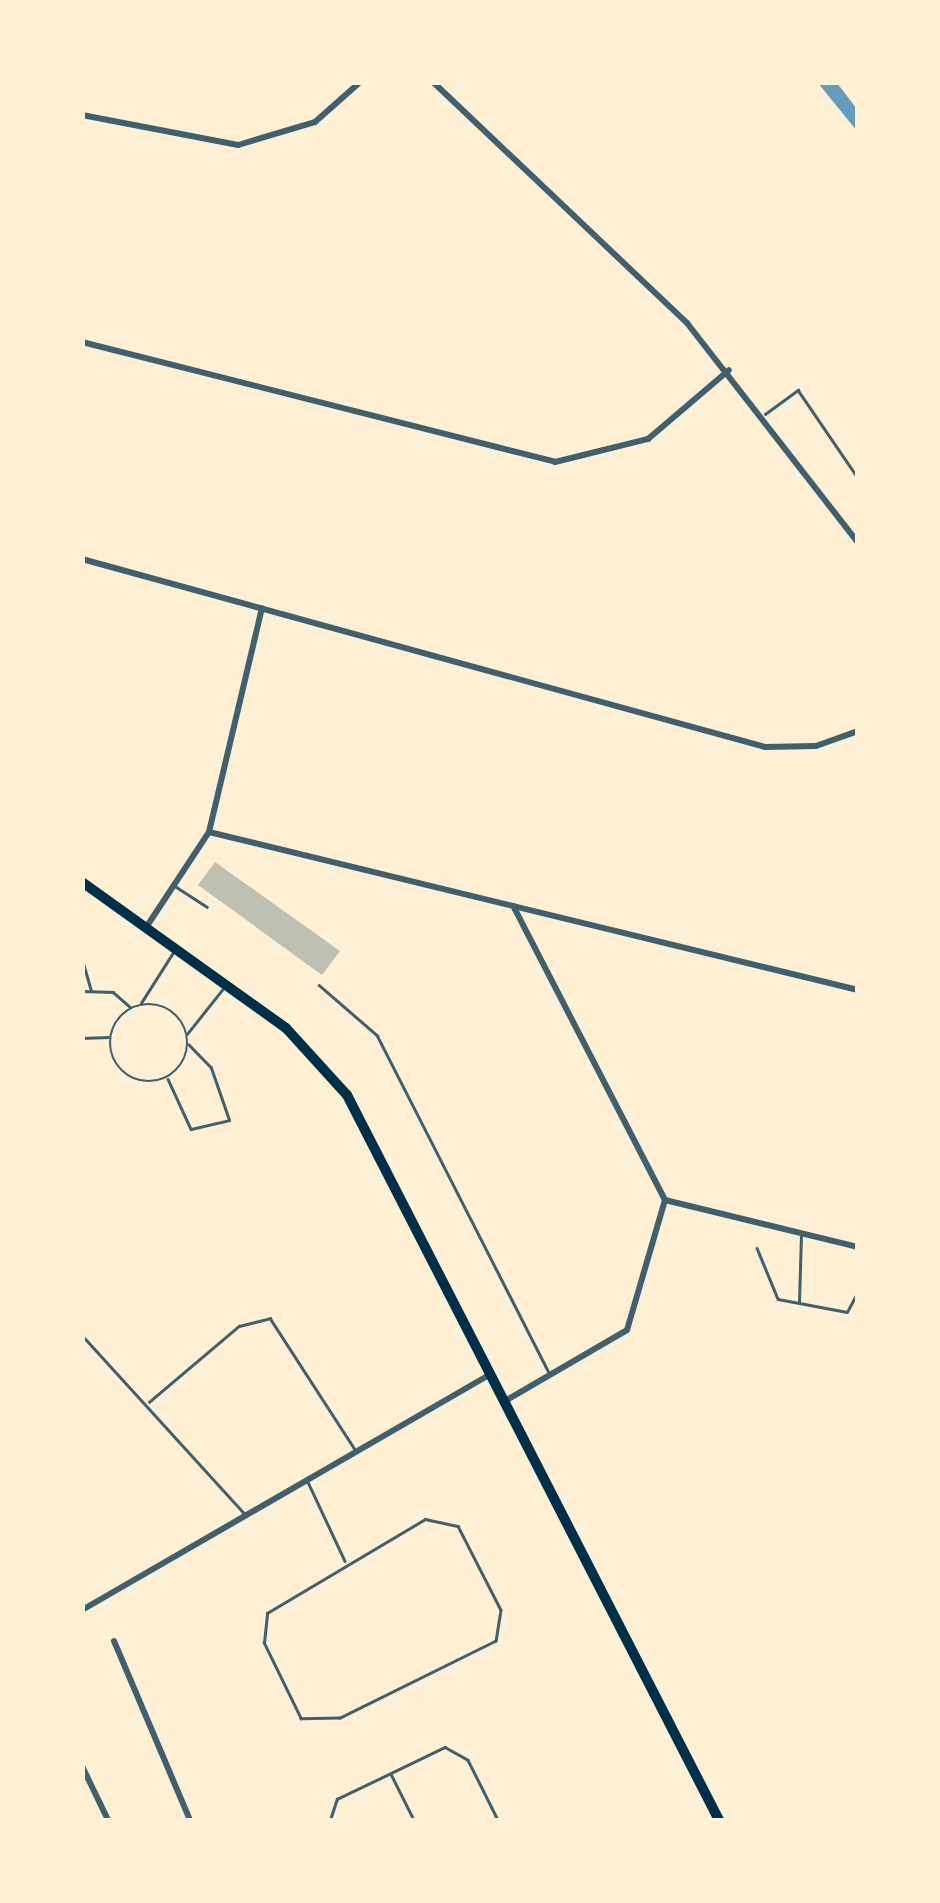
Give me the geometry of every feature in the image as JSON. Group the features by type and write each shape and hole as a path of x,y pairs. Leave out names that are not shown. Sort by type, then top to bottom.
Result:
{"main road":[{"path":"82,882 286,1028 347,1095 719,1820"}],"street":[{"path":"82,115 238,145 315,122 360,82"},
{"path":"433,82 729,370 858,543"},
{"path":"82,342 556,462 648,439 729,370"},
{"path":"82,559 765,747 816,746 858,731"},
{"path":"147,926 209,832 262,608"},
{"path":"209,832 858,990"},
{"path":"505,1402 631,1325 665,1200 512,905"},
{"path":"665,1200 858,1247"},
{"path":"82,1610 491,1374"},
{"path":"114,1641 190,1820"},
{"path":"82,1766 108,1820"}],"lane":[{"path":"765,414 798,390 858,478"},
{"path":"174,886 208,907"},
{"path":"140,1004 175,948"},
{"path":"82,958 91,991"},
{"path":"187,1034 226,984"},
{"path":"319,985 377,1035 550,1377"},
{"path":"82,990 114,992 130,1008"},
{"path":"110,1037 130,1008 140,1004 170,1009 187,1034 188,1044 168,1078"},
{"path":"82,1038 110,1037"},
{"path":"110,1037 128,1076 168,1078"},
{"path":"168,1078 191,1130 230,1120 211,1068 188,1044"},
{"path":"799,1304 802,1233"},
{"path":"757,1248 773,1294 799,1304 847,1312 858,1291"},
{"path":"148,1402 239,1326 270,1318 357,1452"},
{"path":"82,1335 148,1402 246,1515"},
{"path":"307,1480 346,1563"},
{"path":"425,1518 447,1518 501,1610 496,1641 340,1718 301,1719 262,1622 346,1563 425,1518"},
{"path":"330,1820 337,1799 460,1748 498,1820"},
{"path":"391,1774 414,1820"}],"water":[{"path":"818,83 837,83 857,109 857,131"}],"building":[{"path":"215,862 340,951 322,975 198,885"}]}
